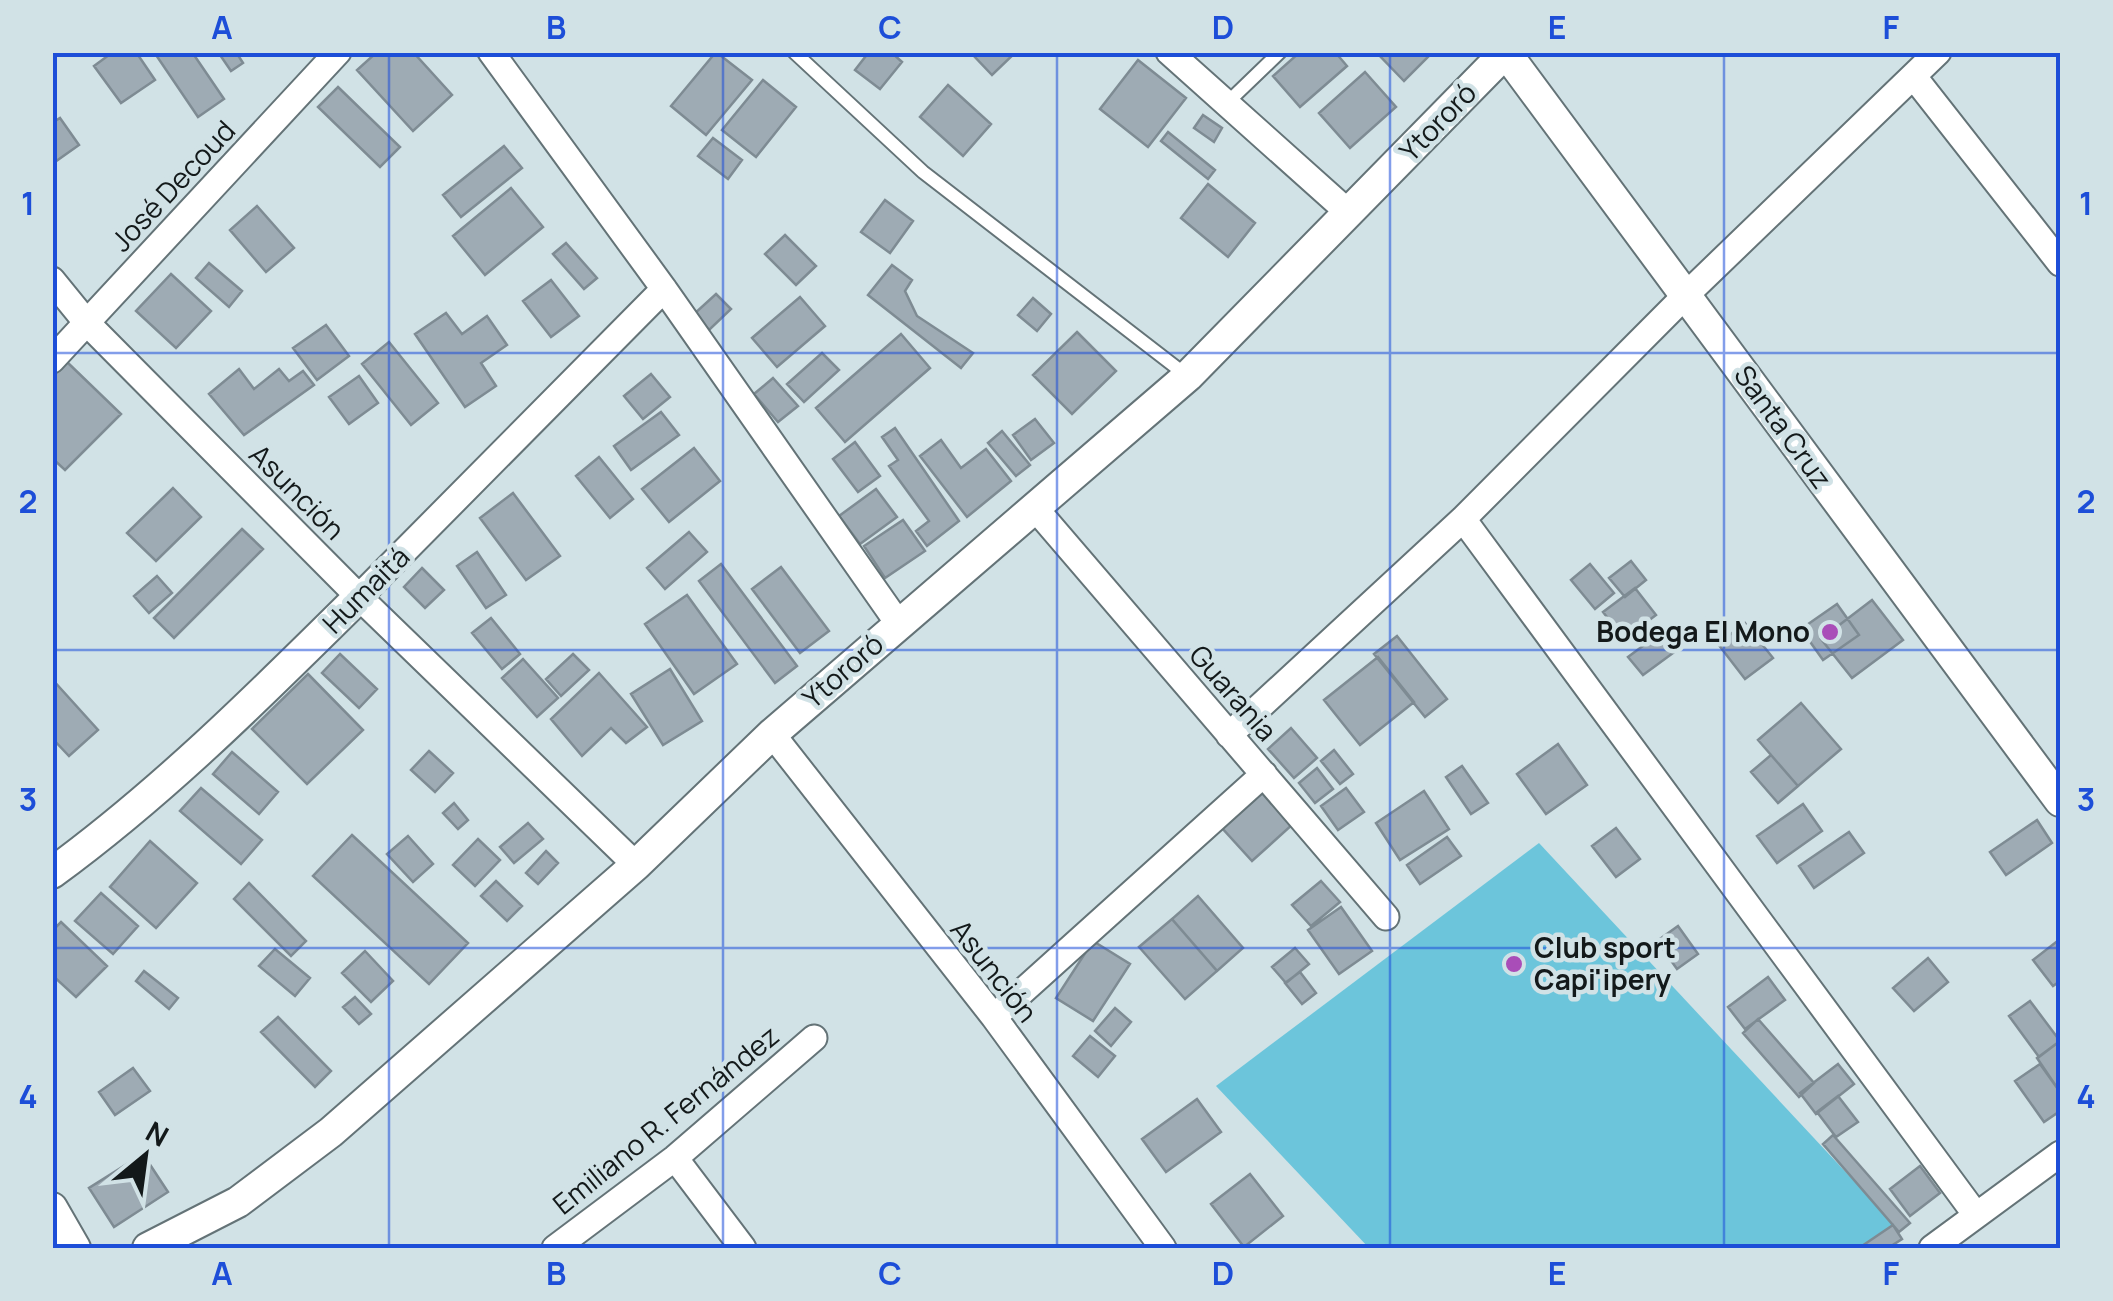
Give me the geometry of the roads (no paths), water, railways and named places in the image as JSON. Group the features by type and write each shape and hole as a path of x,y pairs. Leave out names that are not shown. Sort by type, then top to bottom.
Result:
{"street":[{"name":"José Decoud","path":"52,360 338,52"},
{"path":"491,52 664,289 898,623"},
{"path":"1169,52 1350,213"},
{"name":"Ytororó","path":"148,1248 238,1202 332,1132 636,865 772,734 1188,376 1506,52"},
{"name":"Santa Cruz","path":"1506,52 2060,802"},
{"path":"1229,735 1463,518 1686,295 1938,52"},
{"path":"1914,77 2060,262"},
{"name":"Asunción","path":"52,280 86,324 359,598 636,865"},
{"name":"Humaitá","path":"52,874 103,836 238,716 664,289"},
{"name":"Guarania","path":"1036,508 1386,917"},
{"path":"1463,518 1976,1214"},
{"name":"Asunción","path":"772,734 994,1018 1164,1248"},
{"path":"994,1018 1264,774"},
{"name":"Emiliano R. Fernández","path":"555,1248 675,1158 814,1038"},
{"path":"1932,1248 2060,1154"},
{"path":"675,1158 744,1248"},
{"path":"52,1208 75,1248"}],"lane":[{"path":"794,52 923,172 1188,376"},
{"path":"1228,102 1280,52"}],"place":[{"name":"Bodega El Mono","path":"1830,632"},
{"name":"Club sport Capi'ipery","path":"1514,964"}]}
